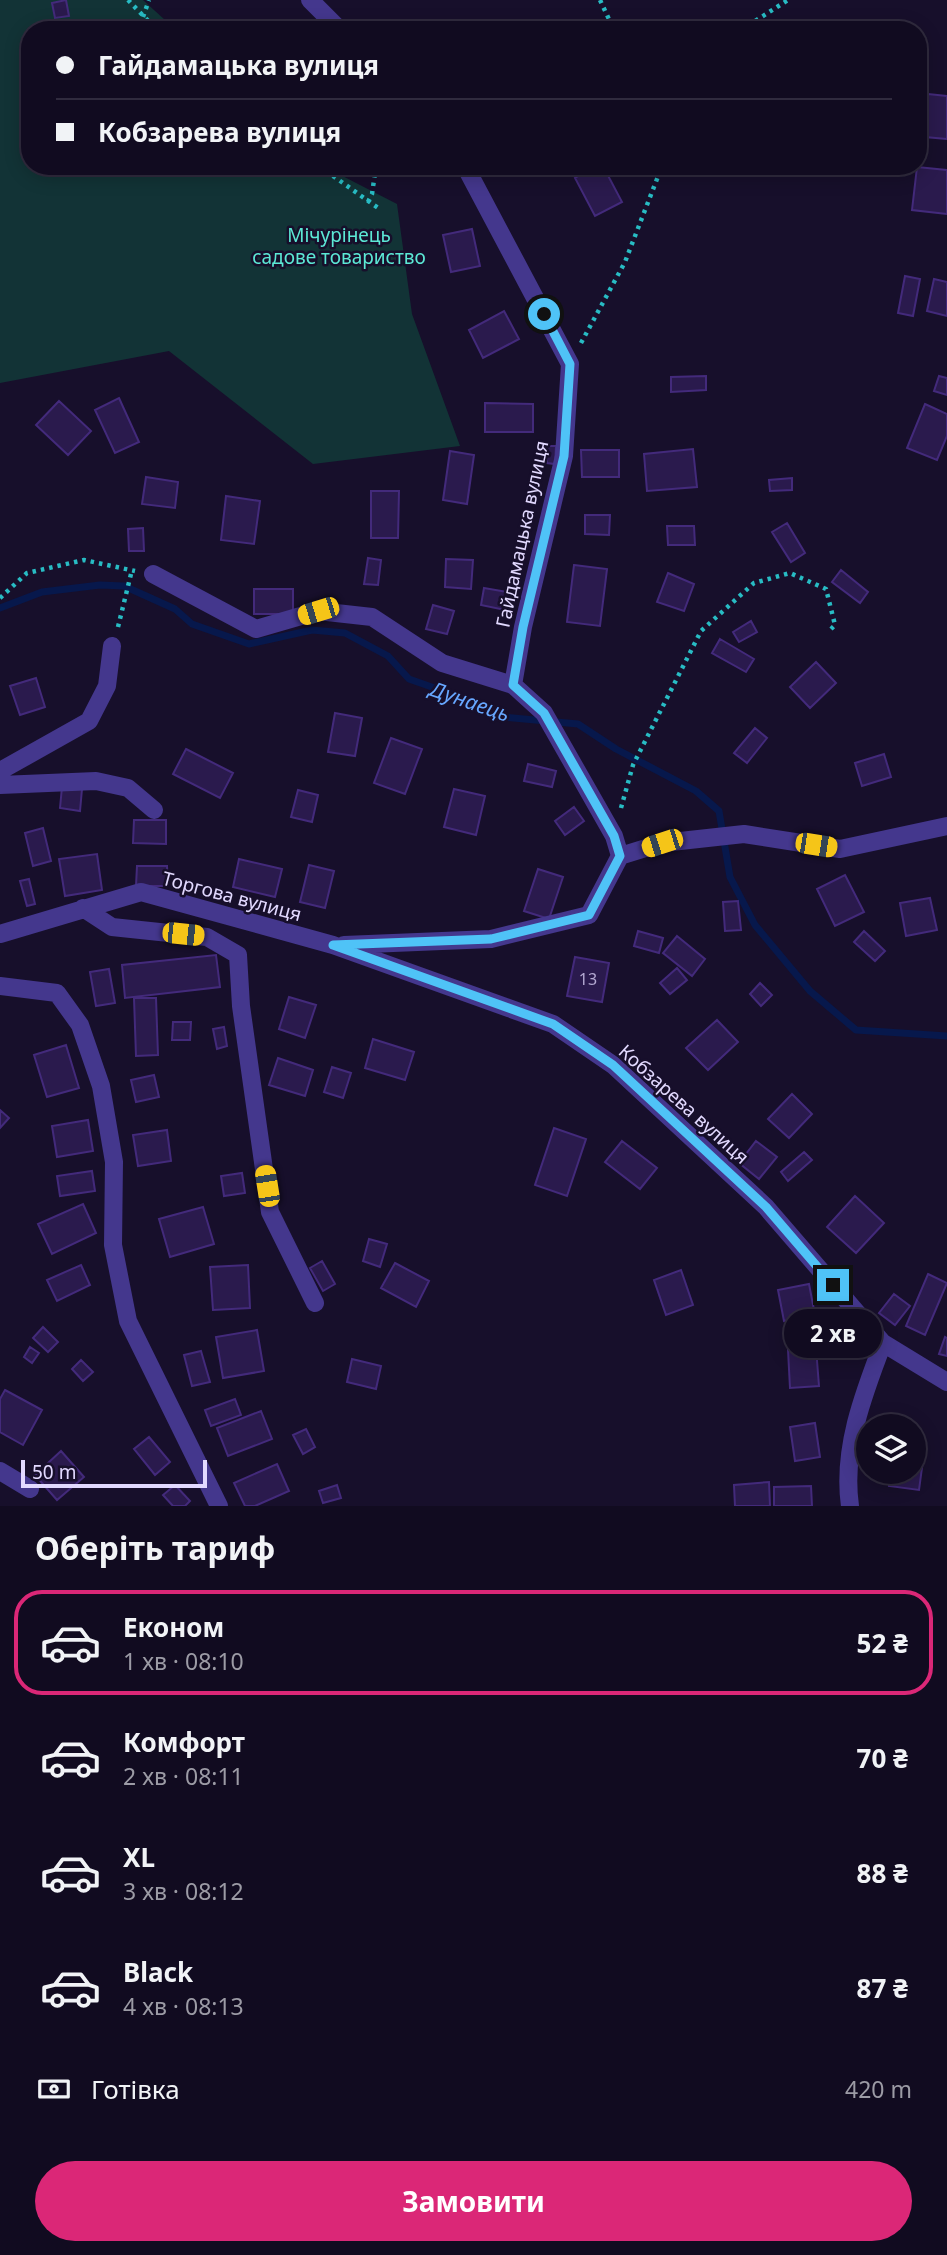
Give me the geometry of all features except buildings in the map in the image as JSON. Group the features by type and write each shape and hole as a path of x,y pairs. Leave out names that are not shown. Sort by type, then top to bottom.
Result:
{"street":[{"path":"310,0 332,21"},
{"path":"470,175 570,364"},
{"name":"Гайдамацька вулиця","path":"513,685 523,627 564,456 570,364"},
{"path":"153,574 256,629 318,611 372,617 442,663 513,685 544,713 614,836 620,856 589,915 491,939 333,945"},
{"path":"0,771 89,721 107,685 112,646"},
{"path":"0,785 96,781 128,788 154,810"},
{"path":"620,856 662,843 744,834 840,849 947,826"},
{"name":"Торгова вулиця","path":"0,934 141,892 333,945"},
{"path":"83,908 112,927 207,937 238,955 241,1006 270,1212 315,1303"},
{"name":"Кобзарева вулиця","path":"333,945 553,1024 613,1065 766,1207 883,1343 947,1382"},
{"path":"0,986 57,993 80,1025 101,1086 114,1162 113,1245 128,1321 219,1506"},
{"path":"850,1506 847,1484 859,1403 883,1343"},
{"path":"0,1471 30,1489"}],"path":[{"path":"128,0 146,21"},
{"path":"142,18 149,0"},
{"path":"600,0 610,21"},
{"path":"755,21 788,0"},
{"path":"331,175 381,210"},
{"path":"368,202 375,175"},
{"path":"570,364 625,261 658,175"},
{"path":"0,598 27,573 84,560 153,574"},
{"path":"614,836 633,765 701,631 754,583 790,573 826,589 835,625 831,629"},
{"path":"121,610 131,577"}],"green space":[{"name":"Мічурінець садове товариство","path":"0,0 143,0 166,21 21,21 21,175 341,175 397,204 412,314 460,446 313,464 169,351 0,383"}],"waterway":[{"name":"Дунаець","path":"0,608 42,592 100,585 124,586 175,609 192,624 249,644 312,630 345,633 388,656 409,679 463,698 502,717 578,724 616,749 696,791 719,811 730,877 755,925 810,991 856,1030 947,1036"}],"route":[{"path":"544,314 570,364 564,456 523,627 513,685 544,713 614,836 620,856 589,915 491,939 333,945 491,999 553,1024 613,1065 766,1207 833,1285"}]}
